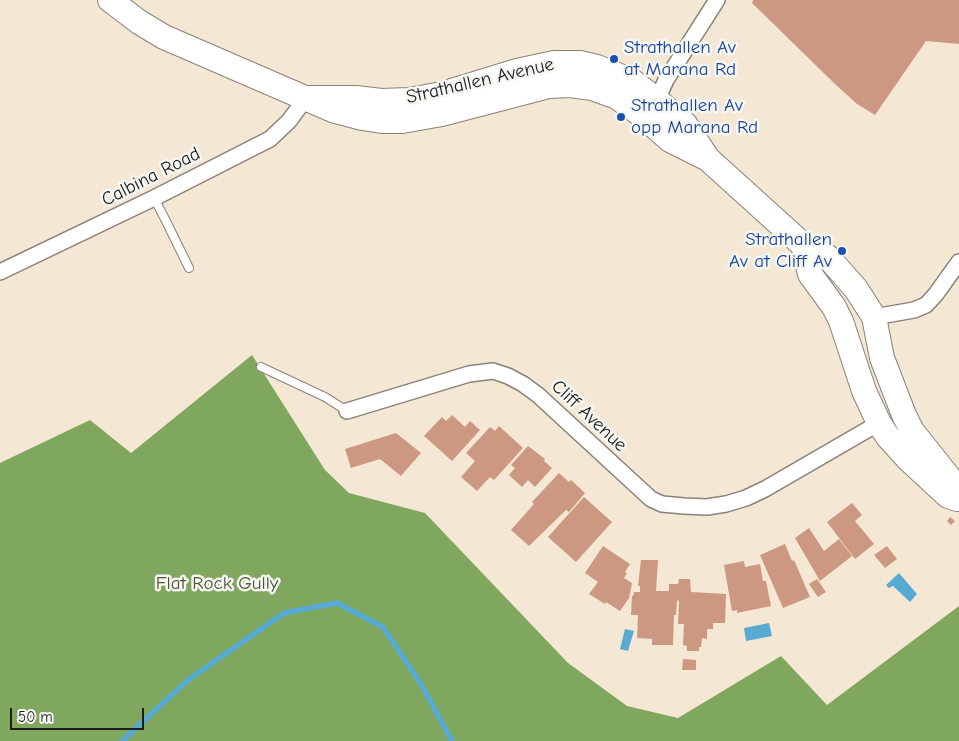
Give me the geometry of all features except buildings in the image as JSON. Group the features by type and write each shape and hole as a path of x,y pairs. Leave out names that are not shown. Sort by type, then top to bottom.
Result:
{"main road":[{"name":"Strathallen Avenue","path":"110,0 139,22 164,37 335,111 382,121 402,121 442,114 549,86 570,85 592,88 617,97 643,116 670,140 708,159"},
{"name":"Strathallen Avenue","path":"306,98 356,98 381,101 408,100 442,94 554,62 568,62 597,67 632,81 685,124 708,159 803,245 828,257 856,289 874,317 882,358 912,431 959,490"},
{"path":"803,245 810,274 834,307 841,321 864,391 879,423 888,437 909,460 948,496 959,500"},
{"path":"810,274 828,281 839,296 857,313 874,317 863,333 861,341 867,379 864,391"},
{"path":"879,423 883,383 882,358"},
{"path":"879,423 892,430 922,454 932,455"}],"street":[{"path":"657,100 666,80 717,0"},
{"name":"Calbina Road","path":"0,272 154,198 270,139 289,121 306,98"},
{"path":"874,317 914,310 926,305 959,262"},
{"name":"Cliff Avenue","path":"346,411 469,374 493,371 523,384 538,396 651,499 662,504 706,507 746,498 765,489 879,423"}],"lane":[{"path":"154,198 189,268"},
{"name":"Cliff Avenue","path":"261,367 325,397 346,411"}],"green space":[{"name":"Flat Rock Gully","path":"252,355 325,470 349,493 425,513 568,663 627,706 678,718 781,656 827,705 959,606 959,741 0,741 0,463 90,420 131,453"}],"water":[{"path":"899,573 917,594 910,602 893,586 889,588 886,585"},
{"path":"769,623 772,636 746,641 744,628"},
{"path":"625,629 634,631 628,651 620,649"}],"waterway":[{"path":"122,741 188,680 284,613 337,603 383,627 421,684 452,741"}],"place":[{"name":"Strathallen Av at Marana Rd","path":"614,59"},
{"name":"Strathallen Av opp Marana Rd","path":"621,117"},
{"name":"Strathallen Av at Cliff Av","path":"842,251"}]}
